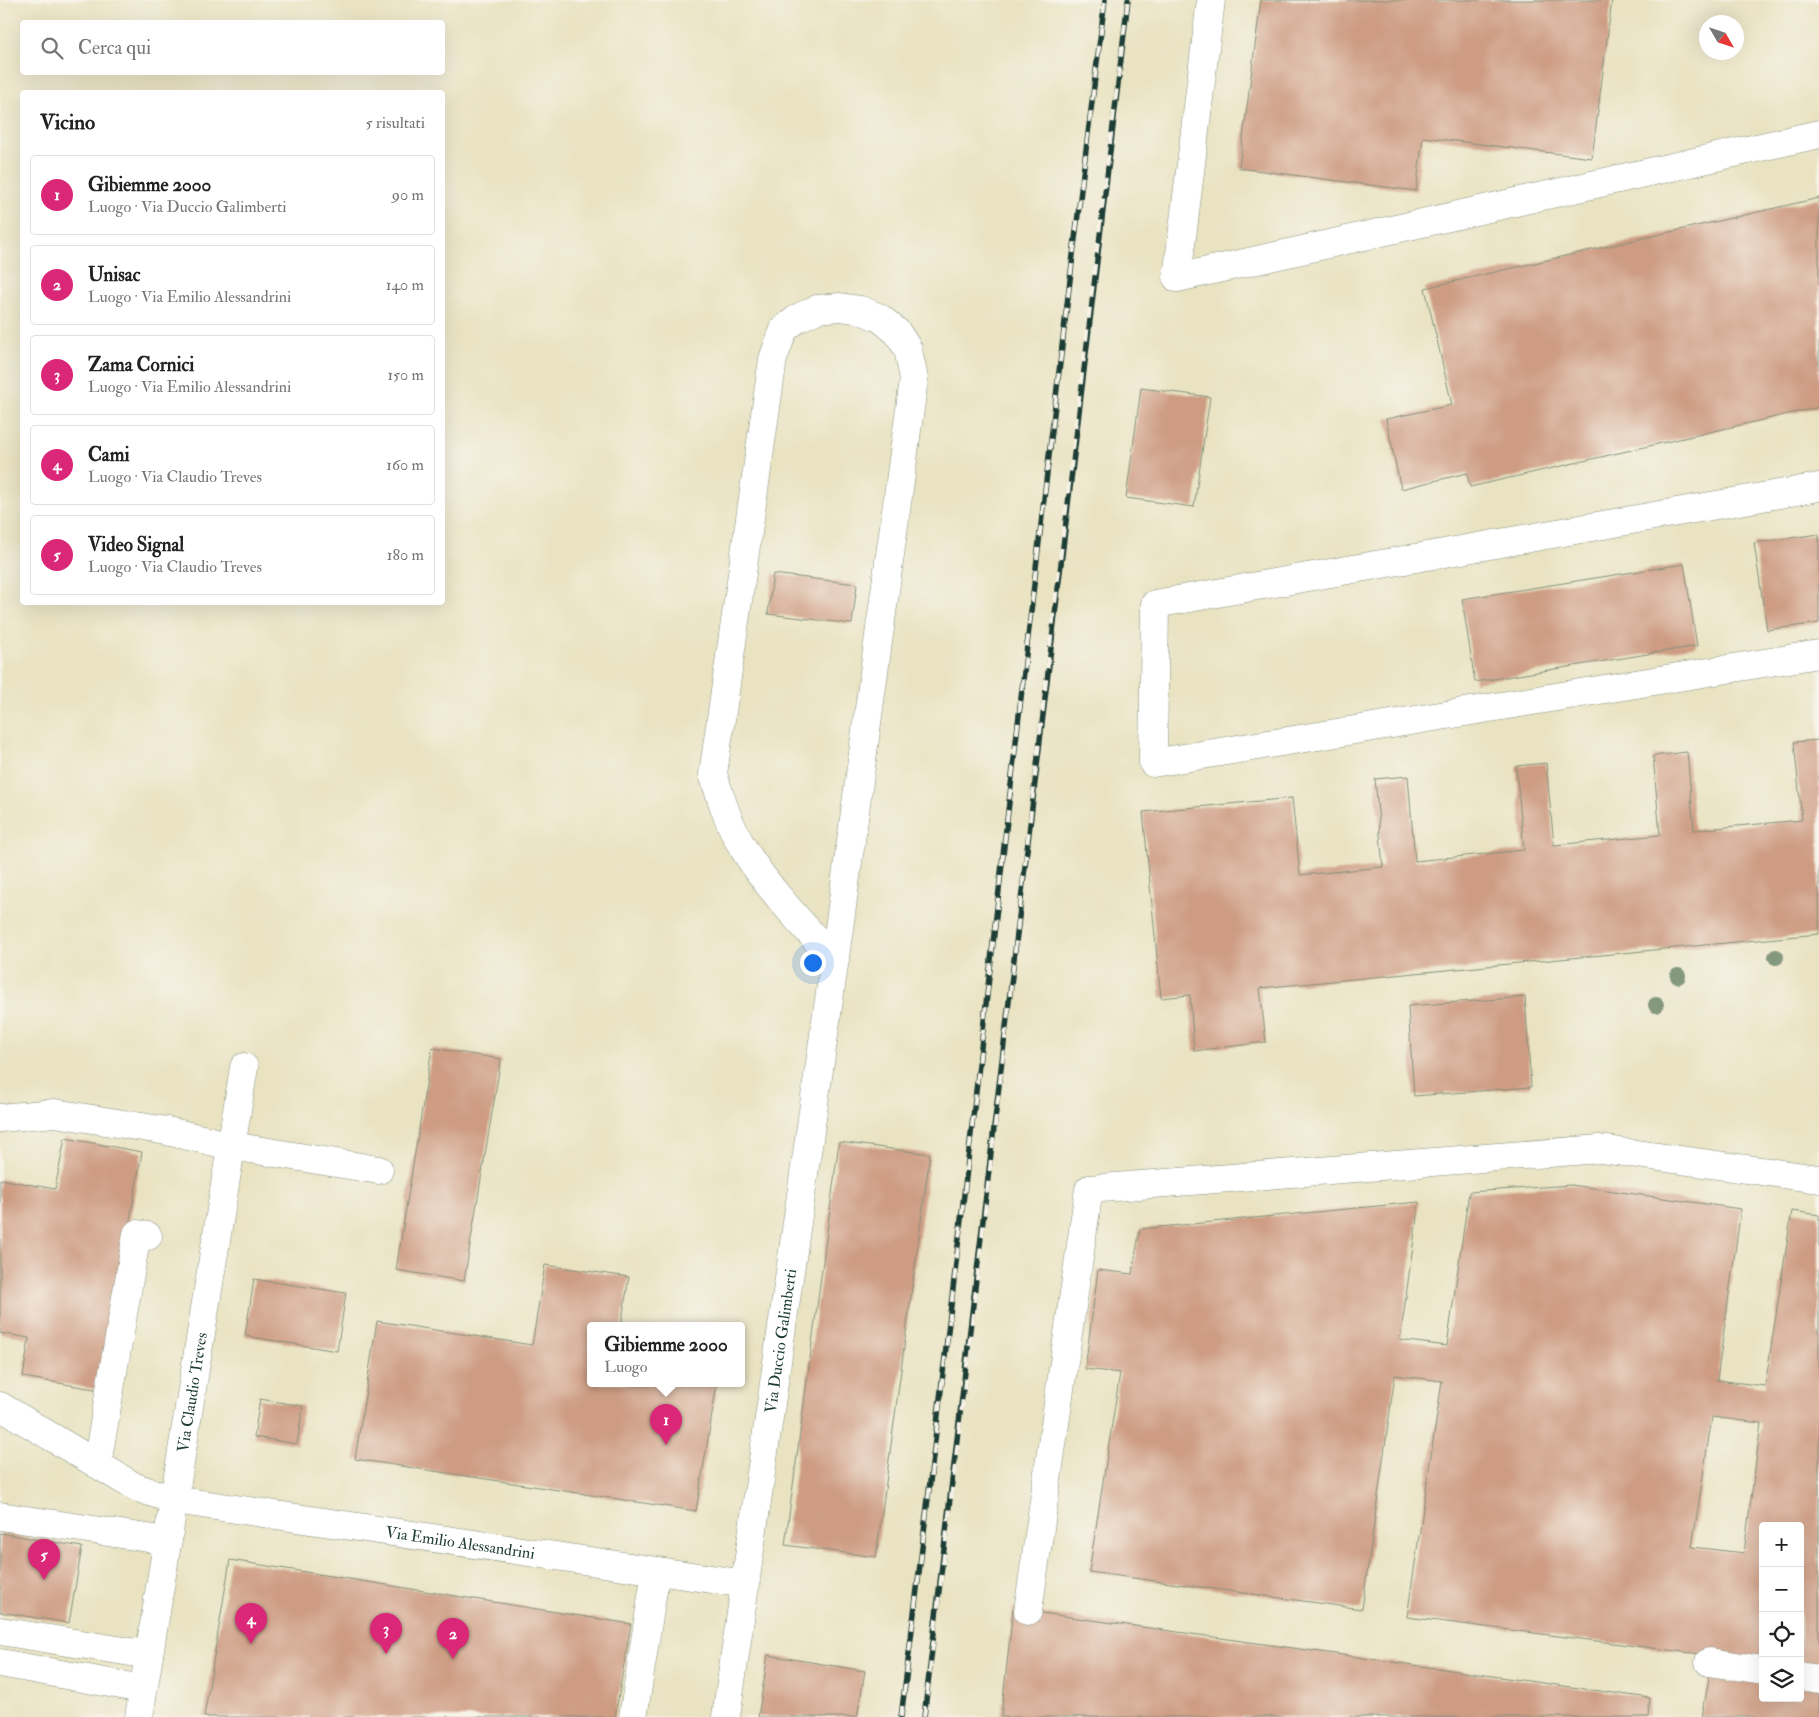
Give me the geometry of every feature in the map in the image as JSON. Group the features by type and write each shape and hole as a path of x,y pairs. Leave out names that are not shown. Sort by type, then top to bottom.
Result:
{"street":[{"path":"1211,0 1177,278 1819,134"},
{"name":"Via Duccio Galimberti","path":"726,1717 835,963 914,379 908,349 897,332 880,318 861,310 840,307 818,309 798,318 784,329 773,359 713,774 725,812 742,847 786,908 835,963"},
{"path":"1819,487 1154,604 1152,763 1819,654"},
{"name":"Via Claudio Treves","path":"138,1717 244,1067"},
{"path":"0,1118 56,1113 168,1131 232,1146 379,1170"},
{"path":"1028,1611 1089,1189 1600,1149 1819,1180"},
{"path":"97,1464 137,1234 148,1236"},
{"name":"Via Emilio Alessandrini","path":"0,1406 135,1487 174,1500 746,1584"},
{"path":"0,1516 168,1541"},
{"path":"634,1717 656,1571"},
{"path":"0,1631 149,1655"},
{"path":"1709,1662 1759,1669"},
{"path":"0,1663 143,1690"},
{"path":"1804,1677 1819,1679"}],"building":[{"path":"1261,0 1612,0 1592,158 1423,137 1416,191 1239,168"},
{"path":"1819,198 1819,407 1470,487 1467,473 1401,489 1386,419 1452,405 1425,288"},
{"path":"1141,388 1210,397 1194,507 1126,498"},
{"path":"1819,534 1819,623 1767,630 1754,543"},
{"path":"1684,564 1697,646 1475,682 1462,599"},
{"path":"773,574 857,584 852,624 768,614"},
{"path":"1819,740 1819,934 1260,988 1266,1042 1194,1051 1190,995 1161,998 1143,812 1292,798 1300,875 1383,867 1375,779 1408,776 1415,861 1524,850 1516,766 1546,763 1554,845 1660,835 1653,756 1687,752 1694,830 1802,820 1794,742"},
{"path":"1525,997 1531,1087 1414,1096 1408,1006"},
{"path":"432,1048 501,1059 464,1281 396,1270"},
{"path":"65,1138 142,1152 100,1390 23,1377 29,1338 0,1333 0,1179 55,1189"},
{"path":"839,1142 930,1154 876,1557 785,1545"},
{"path":"1571,1185 1741,1209 1717,1380 1765,1386 1792,1211 1819,1215 1819,1669 1804,1667 1804,1522 1759,1522 1759,1661 1407,1617 1442,1381 1395,1375 1362,1609 1089,1572 1120,1373 1085,1369 1098,1270 1132,1274 1140,1229 1419,1202 1400,1340 1447,1346 1469,1192","holes":["1712,1417 1761,1423 1744,1553 1692,1547"]},
{"path":"545,1265 629,1277 622,1322 587,1322 587,1387 717,1387 696,1511 355,1459 377,1321 532,1345"},
{"path":"254,1279 346,1293 337,1351 245,1336"},
{"path":"260,1399 303,1406 297,1444 254,1437"},
{"path":"0,1533 82,1547 69,1623 0,1612"},
{"path":"230,1560 631,1624 615,1717 204,1717"},
{"path":"1013,1609 1650,1698 1648,1717 1001,1717"},
{"path":"768,1655 865,1671 857,1717 758,1717"},
{"path":"1711,1667 1759,1676 1759,1702 1804,1702 1804,1684 1819,1687 1819,1717 1702,1717"}],"railway":[{"path":"901,1717 928,1502 1052,429 1105,0"},
{"path":"924,1717 976,1288 1075,429 1128,0"}],"place":[{"name":"Gibiemme 2000","path":"666,1445"},
{"name":"Video Signal","path":"44,1580"},
{"name":"Cami","path":"251,1644"},
{"name":"Zama Cornici","path":"386,1654"},
{"name":"Unisac","path":"453,1659"}]}
